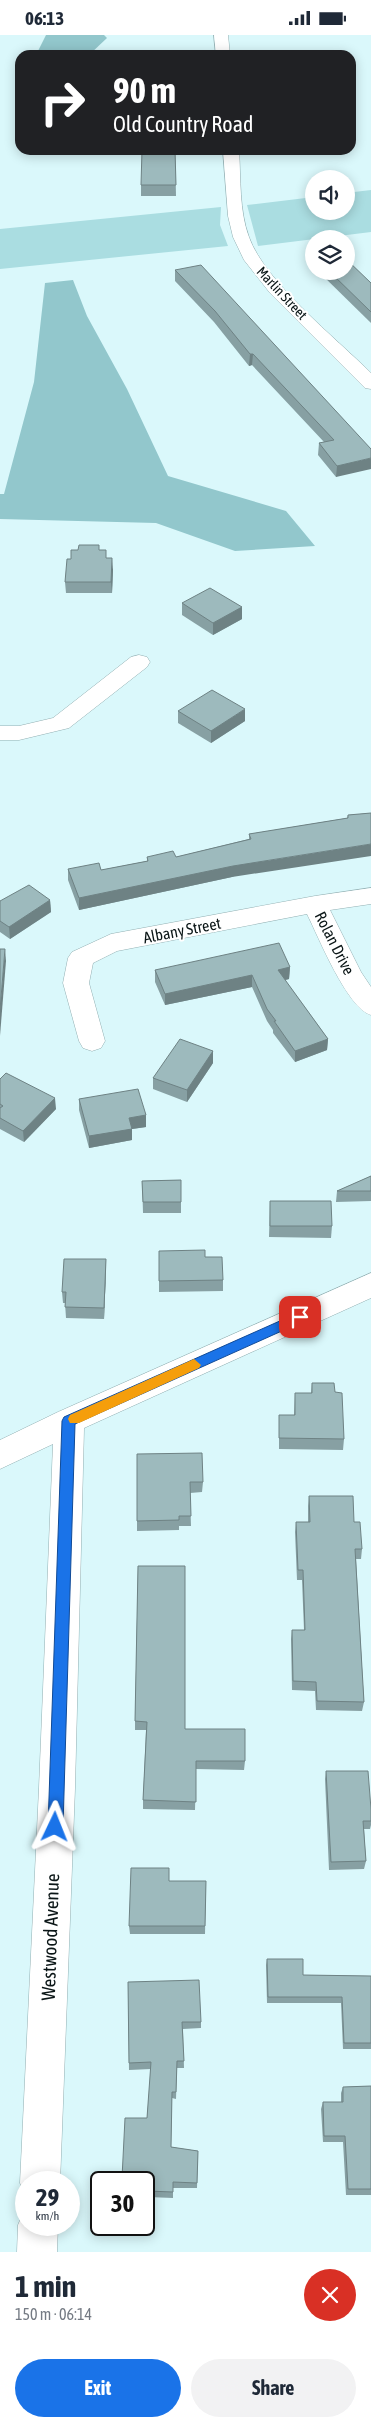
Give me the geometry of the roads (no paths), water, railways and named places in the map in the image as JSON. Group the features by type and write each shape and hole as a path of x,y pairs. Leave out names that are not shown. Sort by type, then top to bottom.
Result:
{"street":[{"path":"220,35 222,50"},
{"name":"Marlin Street","path":"231,155 236,213 241,237 249,255 259,271 276,289 371,384"},
{"path":"0,733 19,733 61,723 139,662"},
{"name":"Albany Street","path":"92,1041 76,983 80,958 111,943 315,904 371,896"},
{"name":"Rolan Drive","path":"315,904 350,976 371,1006"},
{"path":"0,1455 69,1421 371,1285"},
{"name":"Westwood Avenue","path":"41,2171 56,1807 69,1421"},
{"path":"37,2252 38,2236"}]}
